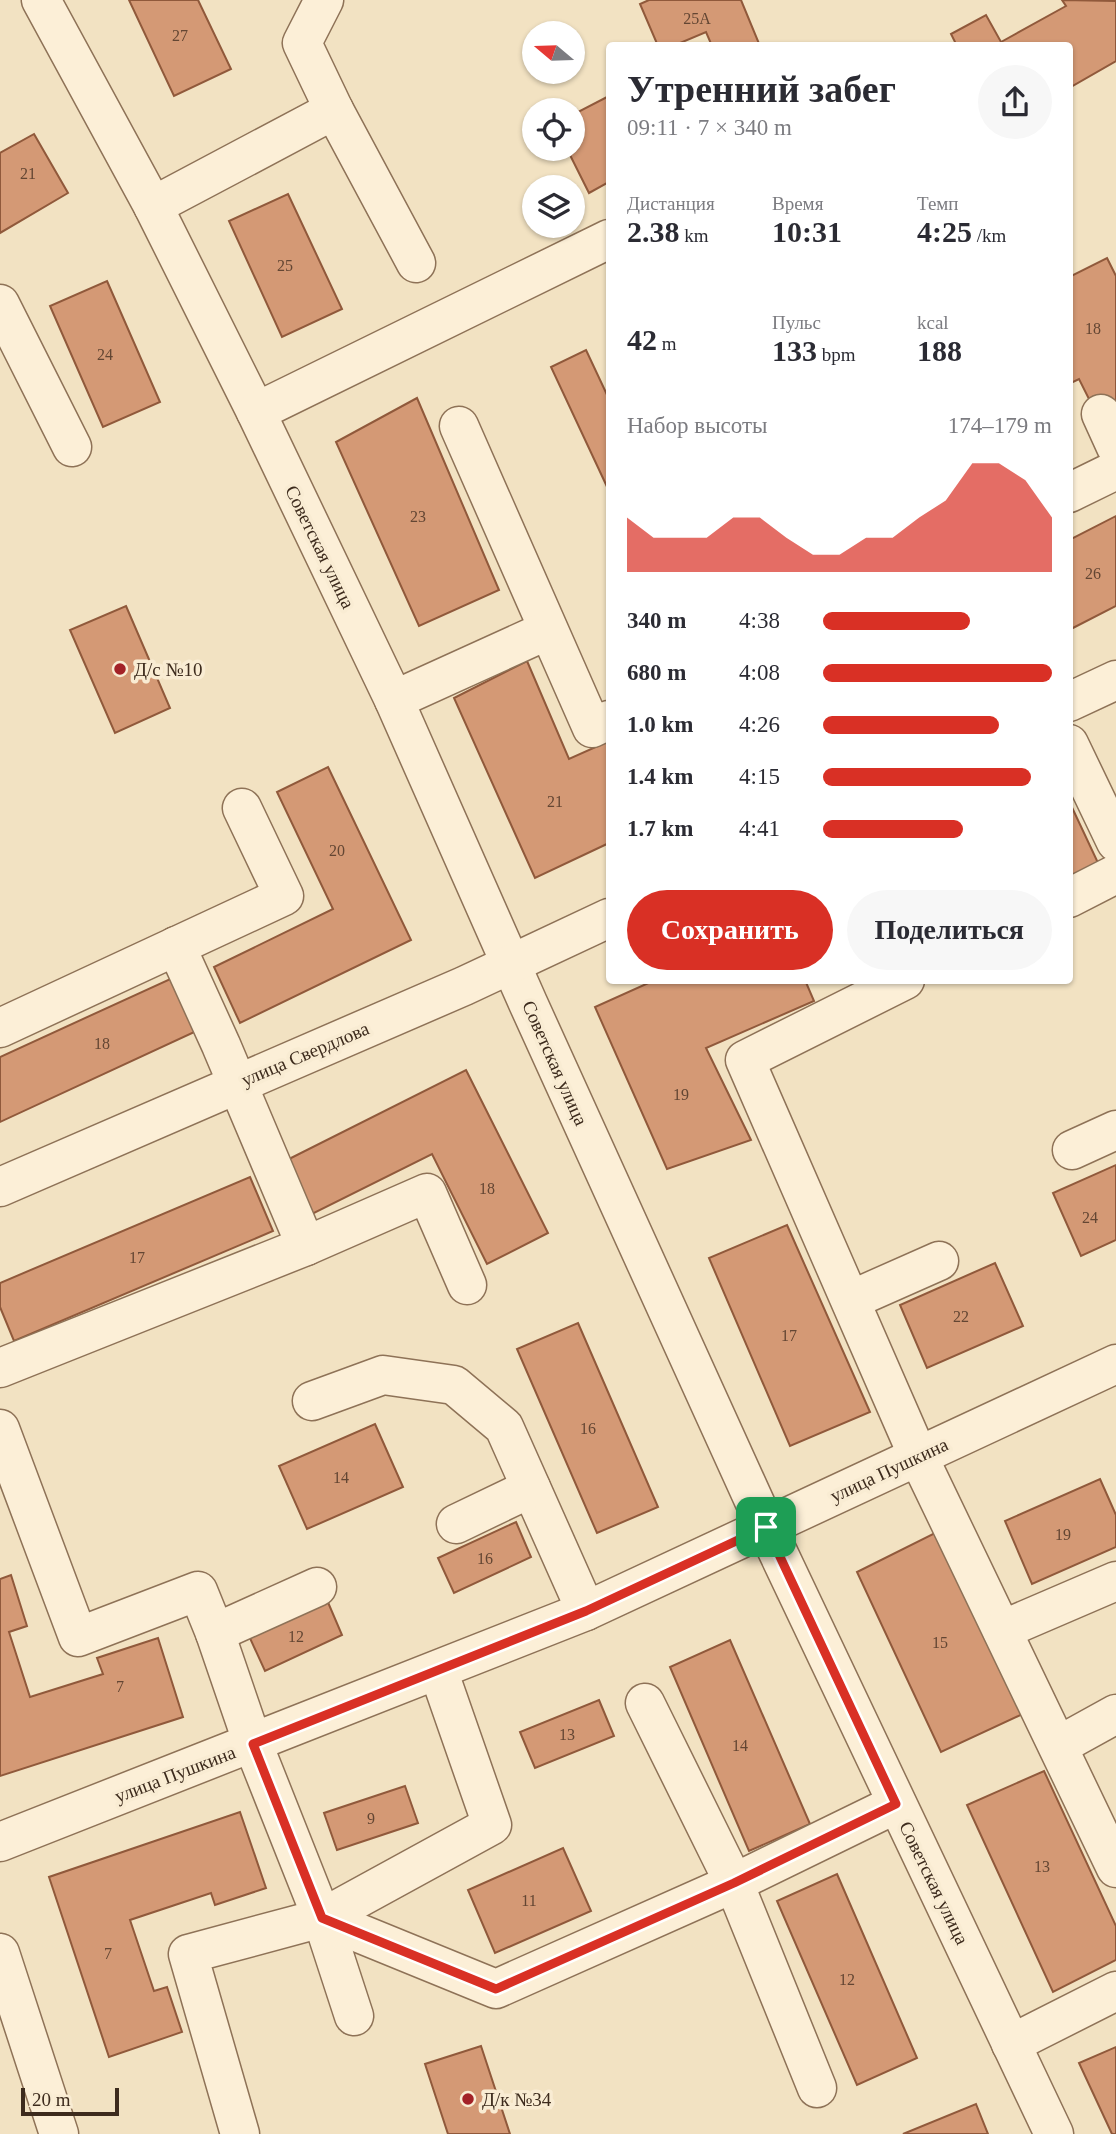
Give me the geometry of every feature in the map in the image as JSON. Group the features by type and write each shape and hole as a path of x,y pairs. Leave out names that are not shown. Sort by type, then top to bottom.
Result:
{"street":[{"name":"Советская улица","path":"41,0 153,206 256,412 394,700 766,1527 1054,2134"},
{"path":"324,0 302,43 334,110 416,263"},
{"path":"153,206 334,110"},
{"path":"256,412 606,240"},
{"path":"0,304 72,447"},
{"path":"459,426 592,729 606,722"},
{"path":"1073,492 1116,470"},
{"path":"394,700 548,630"},
{"path":"1073,700 1116,680"},
{"path":"1073,752 1116,842"},
{"path":"0,1028 284,896 242,808"},
{"path":"1073,896 1116,874"},
{"name":"улица Свердлова","path":"0,1187 464,986 606,919"},
{"path":"176,946 306,1246"},
{"path":"888,984 862,990 745,1060 918,1456 1116,1868"},
{"path":"1072,1150 1116,1130"},
{"path":"0,1368 306,1246 427,1193 467,1286"},
{"path":"851,1300 939,1261"},
{"name":"улица Пушкина","path":"0,1842 586,1611 1115,1366"},
{"path":"312,1401 383,1375 454,1385 504,1427 586,1611"},
{"path":"0,1429 78,1637 198,1591 253,1744 322,1918 354,2016"},
{"path":"456,1524 531,1488"},
{"path":"1002,1630 1116,1581"},
{"path":"215,1633 317,1587"},
{"path":"240,2134 188,1954 322,1918 492,1825 438,1670"},
{"path":"645,1703 734,1883 817,2088"},
{"path":"1058,1746 1116,1714"},
{"path":"322,1918 496,1989 734,1883 896,1804"},
{"path":"0,1953 58,2133"},
{"path":"1011,2044 1116,1991"}],"building":[{"path":"129,0 198,0 231,69 174,96"},
{"path":"649,0 741,0 758,42 710,42 706,32 682,42 656,42 640,4"},
{"path":"1062,0 1116,1 1116,61 1073,86 1073,42 1001,42 1066,6"},
{"path":"986,15 1001,42 955,42 951,34"},
{"path":"606,98 606,184 589,193 585,185 585,175 580,175 573,161 585,161 585,108"},
{"path":"34,134 68,193 0,233 0,153"},
{"path":"288,194 342,309 282,337 229,221"},
{"path":"1107,258 1116,276 1116,408 1098,417 1079,379 1073,382 1073,275"},
{"path":"107,281 160,402 103,427 50,306"},
{"path":"586,350 606,393 606,485 551,367"},
{"path":"417,398 499,590 419,626 336,442"},
{"path":"1116,516 1116,606 1073,628 1073,538"},
{"name":"Д/с №10","path":"126,606 170,708 115,733 70,630"},
{"path":"527,661 569,759 606,742 606,844 535,878 454,698"},
{"path":"328,767 411,940 240,1023 214,967 333,909 277,792"},
{"path":"1073,810 1099,865 1073,877"},
{"path":"179,975 203,1028 0,1122 0,1057"},
{"path":"646,984 807,984 814,1001 706,1048 751,1140 667,1169 595,1007"},
{"path":"466,1070 548,1233 487,1264 432,1154 312,1214 285,1161"},
{"path":"1116,1165 1116,1240 1081,1256 1053,1193"},
{"path":"250,1177 273,1231 14,1341 0,1307 0,1283"},
{"path":"787,1225 870,1412 790,1446 709,1258"},
{"path":"995,1263 1023,1326 927,1368 900,1305"},
{"path":"578,1323 658,1507 597,1533 517,1349"},
{"path":"375,1424 403,1487 307,1529 279,1466"},
{"path":"1100,1479 1116,1515 1116,1547 1032,1584 1005,1521"},
{"path":"516,1522 531,1557 454,1593 438,1558"},
{"path":"935,1533 1027,1712 941,1752 857,1572"},
{"path":"11,1575 27,1626 9,1632 30,1697 103,1674 97,1658 158,1638 183,1717 0,1776 0,1579"},
{"path":"327,1600 342,1635 265,1671 249,1636"},
{"path":"730,1640 810,1824 749,1851 670,1667"},
{"path":"599,1700 614,1736 535,1768 520,1732"},
{"path":"1044,1771 1116,1926 1116,1960 1053,1992 967,1805"},
{"path":"405,1786 418,1823 337,1850 324,1813"},
{"path":"240,1812 266,1888 215,1905 211,1893 130,1920 154,1991 167,1987 182,2032 109,2057 49,1877"},
{"path":"563,1848 591,1911 495,1953 468,1890"},
{"path":"837,1874 917,2058 857,2085 777,1901"},
{"name":"Д/к №34","path":"481,2046 510,2134 448,2134 425,2064"},
{"path":"1116,2047 1116,2134 1112,2134 1079,2063"},
{"path":"976,2104 988,2134 903,2134"}],"place":[{"name":"Д/с №10","path":"120,669"},
{"name":"Д/к №34","path":"468,2099"}],"route":[{"path":"766,1527 896,1804 734,1883 496,1989 322,1918 253,1744 586,1611 766,1527"}]}
